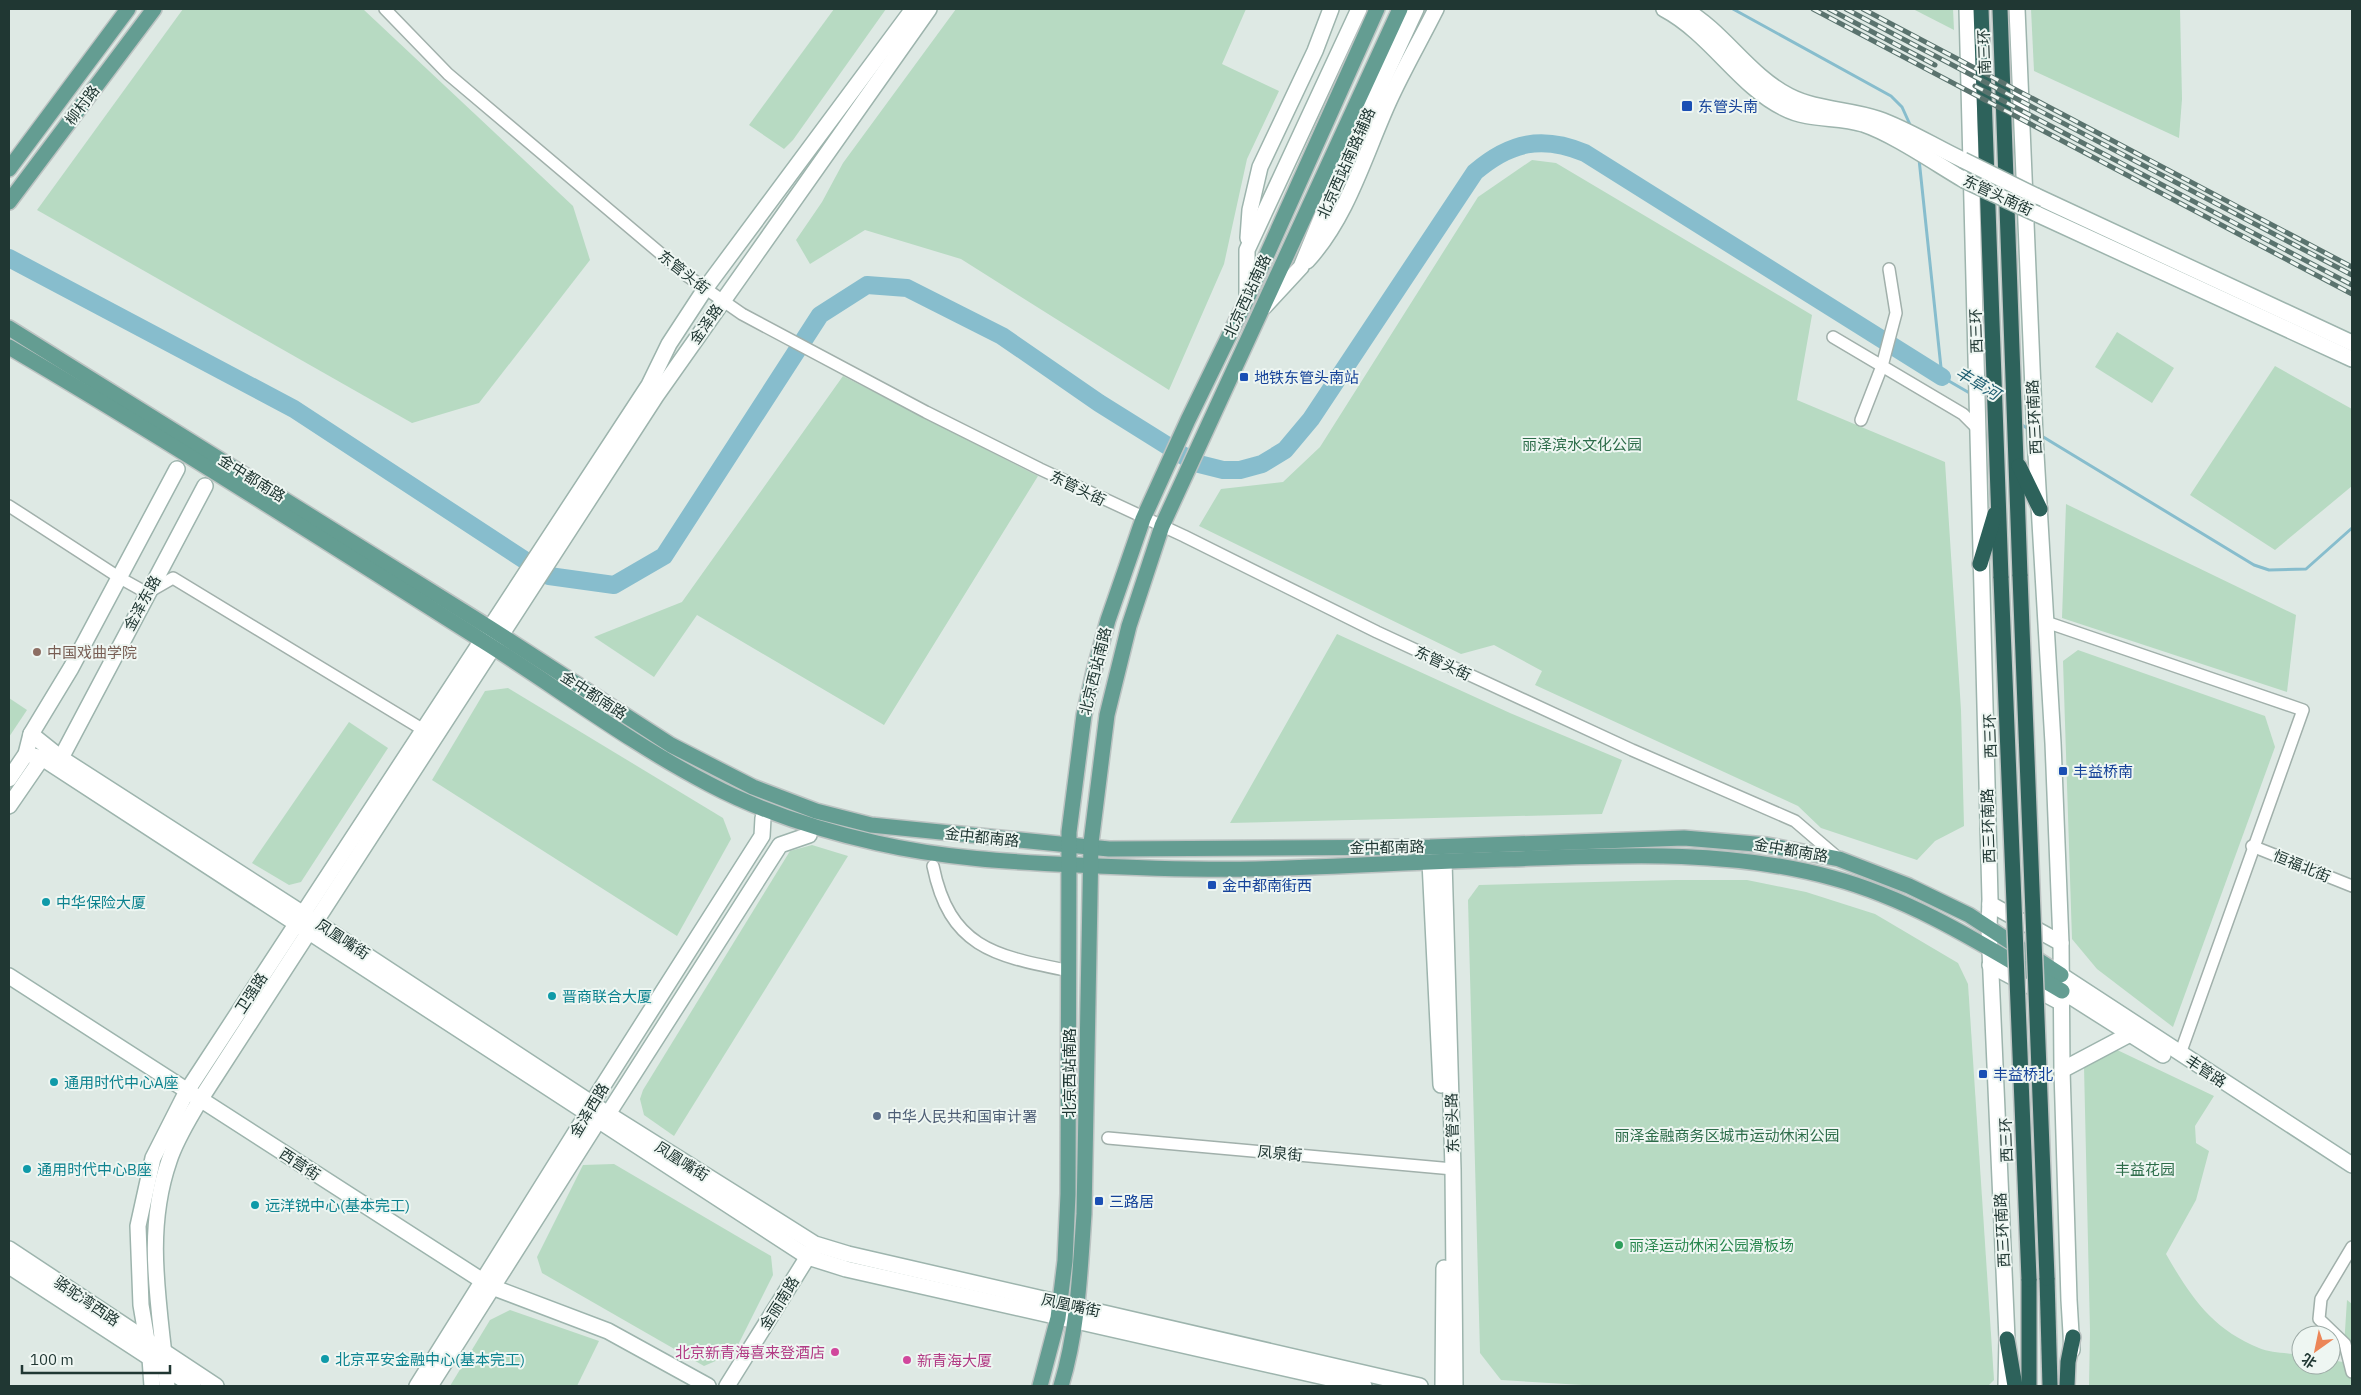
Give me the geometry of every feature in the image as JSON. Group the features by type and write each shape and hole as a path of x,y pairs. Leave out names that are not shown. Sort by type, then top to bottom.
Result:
{"highway":[{"name":"南三环","path":"1981,9 1985,84"},
{"name":"南三环","path":"2000,9 2016,460"},
{"name":"西三环","path":"1985,84 2001,578 2029,1279 2029,1386"},
{"path":"2016,460 2040,509"},
{"path":"2016,460 2050,1386"},
{"path":"1980,564 1999,500"},
{"path":"2067,1386 2068,1362 2073,1337"},
{"path":"2007,1339 2015,1386"}],"main road":[{"name":"柳村路","path":"9,169 128,9"},
{"name":"柳村路","path":"9,202 154,9"},
{"name":"北京西站南路","path":"1040,1386 1060,1311 1068,1204 1070,971 1068,846 1084,715 1108,620 1143,518 1247,299 1377,9"},
{"name":"北京西站南路","path":"1062,1386 1076,1322 1084,1214 1090,866 1107,715 1129,626 1162,526 1205,428 1263,308 1400,9"},
{"name":"金中都南路","path":"9,328 492,638 665,759 712,786 767,810 824,830 884,845 969,858 1090,866 1211,869 1629,855 1695,856 1762,863 1831,877 1864,887 1908,906 1989,949 2062,997"},
{"name":"金中都南路","path":"9,347 671,745 723,773 781,799 838,818 871,825 1068,846 1124,850 1430,846 1684,838 1767,845 1839,858 1909,886 1969,915 2061,975"}],"street":[{"name":"东管头街","path":"385,9 448,74 705,289 722,301 786,338 926,412 1314,599 1385,636 1632,750 1795,821 1839,858"},
{"name":"金泽路","path":"492,638 649,385 669,344 705,289 913,9"},
{"name":"金泽路","path":"555,538 929,9"},
{"path":"1247,299 1250,210 1260,166 1315,51 1331,9"},
{"path":"1248,250 1359,9"},
{"name":"北京西站南路辅路","path":"1263,308 1301,267 1343,166 1416,9"},
{"path":"1301,267 1323,244 1340,218 1389,100 1436,9"},
{"name":"东管头南街","path":"1664,9 1681,18 1764,96 1785,109 1804,115 1862,124 1904,139 1924,141 2036,196 2352,343"},
{"name":"东管头南街","path":"1684,9 1701,18 1768,83 1791,97 1813,105 1858,113 1880,120 1927,159 1964,180 2352,359"},
{"name":"西三环南路","path":"1967,9 1990,904 1988,928 2007,1339 2006,1386"},
{"name":"西三环南路","path":"2017,9 2034,418 2046,622 2061,943 2068,1300 2073,1337 2072,1386"},
{"path":"1861,420 1882,366 1896,313 1889,269"},
{"path":"1833,336 1963,414 1977,428"},
{"name":"金泽东路","path":"9,778 26,754 31,734 71,668 177,469"},
{"name":"金泽东路","path":"61,758 147,592 205,486"},
{"path":"9,506 120,578 147,592 173,578 422,730"},
{"path":"2046,622 2303,710 2252,846 2180,1054"},
{"name":"卫强路","path":"157,1355 147,1342 141,1305 138,1246 141,1209 153,1158 187,1091 422,730 492,638"},
{"name":"卫强路","path":"152,1386 157,1355 156,1222 169,1160 200,1100 313,927 492,638"},
{"name":"凤凰嘴街","path":"31,734 61,758 313,927 596,1113 815,1252 1060,1311 1076,1322 1364,1386"},
{"name":"凤凰嘴街","path":"26,754 42,758 300,918"},
{"path":"9,806 42,758 61,758"},
{"name":"金泽西路","path":"417,1386 487,1284 596,1113 762,836 763,818"},
{"name":"金泽西路","path":"596,1113 780,845 809,835"},
{"name":"恒福北街","path":"2252,846 2352,886"},
{"name":"东管头路","path":"1437,861 1455,1386"},
{"path":"933,866 939,894 950,915 969,936 988,950 1020,961 1070,971"},
{"path":"1990,904 2061,943"},
{"name":"丰管路","path":"1990,965 2062,997 2130,1034 2352,1175"},
{"name":"丰管路","path":"2061,975 2352,1165"},
{"name":"西营街","path":"9,976 487,1284 608,1332 708,1386"},
{"path":"2062,1070 2130,1034"},
{"name":"凤泉街","path":"1108,1138 1449,1168"},
{"name":"东管头路","path":"1443,1386 1449,1168"},
{"path":"2352,1247 2321,1299 2319,1319 2345,1344 2352,1372"},
{"name":"骆驼湾西路","path":"9,1249 147,1342"},
{"name":"金丽南路","path":"727,1386 815,1252"},
{"name":"金丽南路","path":"738,1386 815,1252"},
{"name":"骆驼湾西路","path":"9,1266 157,1355 216,1386"},
{"name":"金泽西路","path":"430,1386 487,1284"},
{"name":"凤凰嘴街","path":"1060,1311 1076,1306 1420,1386"},
{"name":"骆驼湾西路","path":"157,1355 166,1368 193,1386"},
{"path":"166,1368 167,1386"}],"green space":[{"path":"183,9 363,9 573,206 590,260 479,403 412,423 37,210"},
{"path":"834,9 886,9 793,140 784,149 749,125"},
{"path":"956,9 1246,9 1222,64 1279,91 1247,159 1224,264 1169,390 961,259 865,230 810,264 796,240 822,202 843,163"},
{"path":"1913,9 1953,9 1954,30"},
{"path":"2031,9 2180,9 2182,99 2179,138 2034,71"},
{"name":"丽泽滨水文化公园","path":"1532,160 1556,163 1812,315 1797,400 1945,462 1961,710 1964,826 1935,841 1917,860 1821,828 1798,806 1535,685 1542,671 1494,645 1461,654 1199,526 1221,489 1283,482 1320,447 1478,197"},
{"path":"2117,332 2174,368 2152,403 2095,367"},
{"path":"2275,366 2352,409 2352,486 2275,550 2190,495"},
{"path":"843,376 1038,476 884,725 697,615 654,677 594,637 682,602"},
{"path":"2066,504 2296,615 2287,692 2062,618"},
{"path":"1337,634 1510,713 1622,760 1602,814 1230,823"},
{"path":"2078,650 2265,716 2275,747 2173,1027 2097,969 2072,939 2063,661"},
{"path":"508,688 723,818 731,839 677,936 432,780 485,691"},
{"path":"9,698 27,710 9,737"},
{"path":"349,722 388,748 301,882 289,885 252,863"},
{"path":"812,845 848,856 674,1136 644,1115 640,1099 643,1090 790,851"},
{"name":"丽泽金融商务区城市运动休闲公园","path":"1747,880 1806,892 1875,914 1958,963 1968,984 1994,1380 1988,1386 1599,1386 1501,1380 1480,1353 1468,900 1479,885"},
{"name":"丰益花园","path":"2113,1048 2214,1096 2195,1126 2196,1143 2209,1151 2196,1200 2166,1254 2184,1284 2215,1321 2242,1340 2259,1348 2291,1354 2291,1375 2341,1375 2347,1300 2352,1304 2352,1386 2089,1386 2090,1331 2084,1066"},
{"path":"614,1164 771,1256 773,1275 734,1353 704,1366 542,1273 537,1257 583,1165"},
{"path":"510,1310 599,1341 577,1386 450,1386 490,1320"}],"waterway":[{"name":"丰草河","path":"1733,9 1891,96 1902,107 1912,129"},
{"path":"9,258 294,409 549,576 614,585 664,556 820,315 867,285 907,288 1002,336 1099,403 1195,463 1223,470 1240,470 1262,464 1285,450 1311,419 1475,172 1501,154 1527,144 1555,144 1585,153 1942,377"},
{"name":"丰草河","path":"1919,159 1942,377 1973,395"},
{"name":"丰草河","path":"2019,423 2030,430"},
{"name":"丰草河","path":"2040,435 2254,565 2269,570 2306,569 2352,528"}],"railway":[{"path":"1813,9 2352,294"},
{"path":"1829,9 1935,65"},
{"path":"1846,9 2352,275"},
{"path":"1863,9 2352,267"},
{"path":"1975,86 2352,285"}],"place":[{"name":"东管头南","path":"1687,106"},
{"name":"地铁东管头南站","path":"1244,377"},
{"name":"中国戏曲学院","path":"37,652"},
{"name":"丰益桥南","path":"2063,771"},
{"name":"金中都南街西","path":"1212,885"},
{"name":"中华保险大厦","path":"46,902"},
{"name":"晋商联合大厦","path":"552,996"},
{"name":"丰益桥北","path":"1983,1074"},
{"name":"通用时代中心A座","path":"54,1082"},
{"name":"中华人民共和国审计署","path":"877,1116"},
{"name":"通用时代中心B座","path":"27,1169"},
{"name":"三路居","path":"1099,1201"},
{"name":"远洋锐中心(基本完工)","path":"255,1205"},
{"name":"丽泽运动休闲公园滑板场","path":"1619,1245"},
{"name":"北京新青海喜来登酒店","path":"835,1352"},
{"name":"北京平安金融中心(基本完工)","path":"325,1359"},
{"name":"新青海大厦","path":"907,1360"}]}
